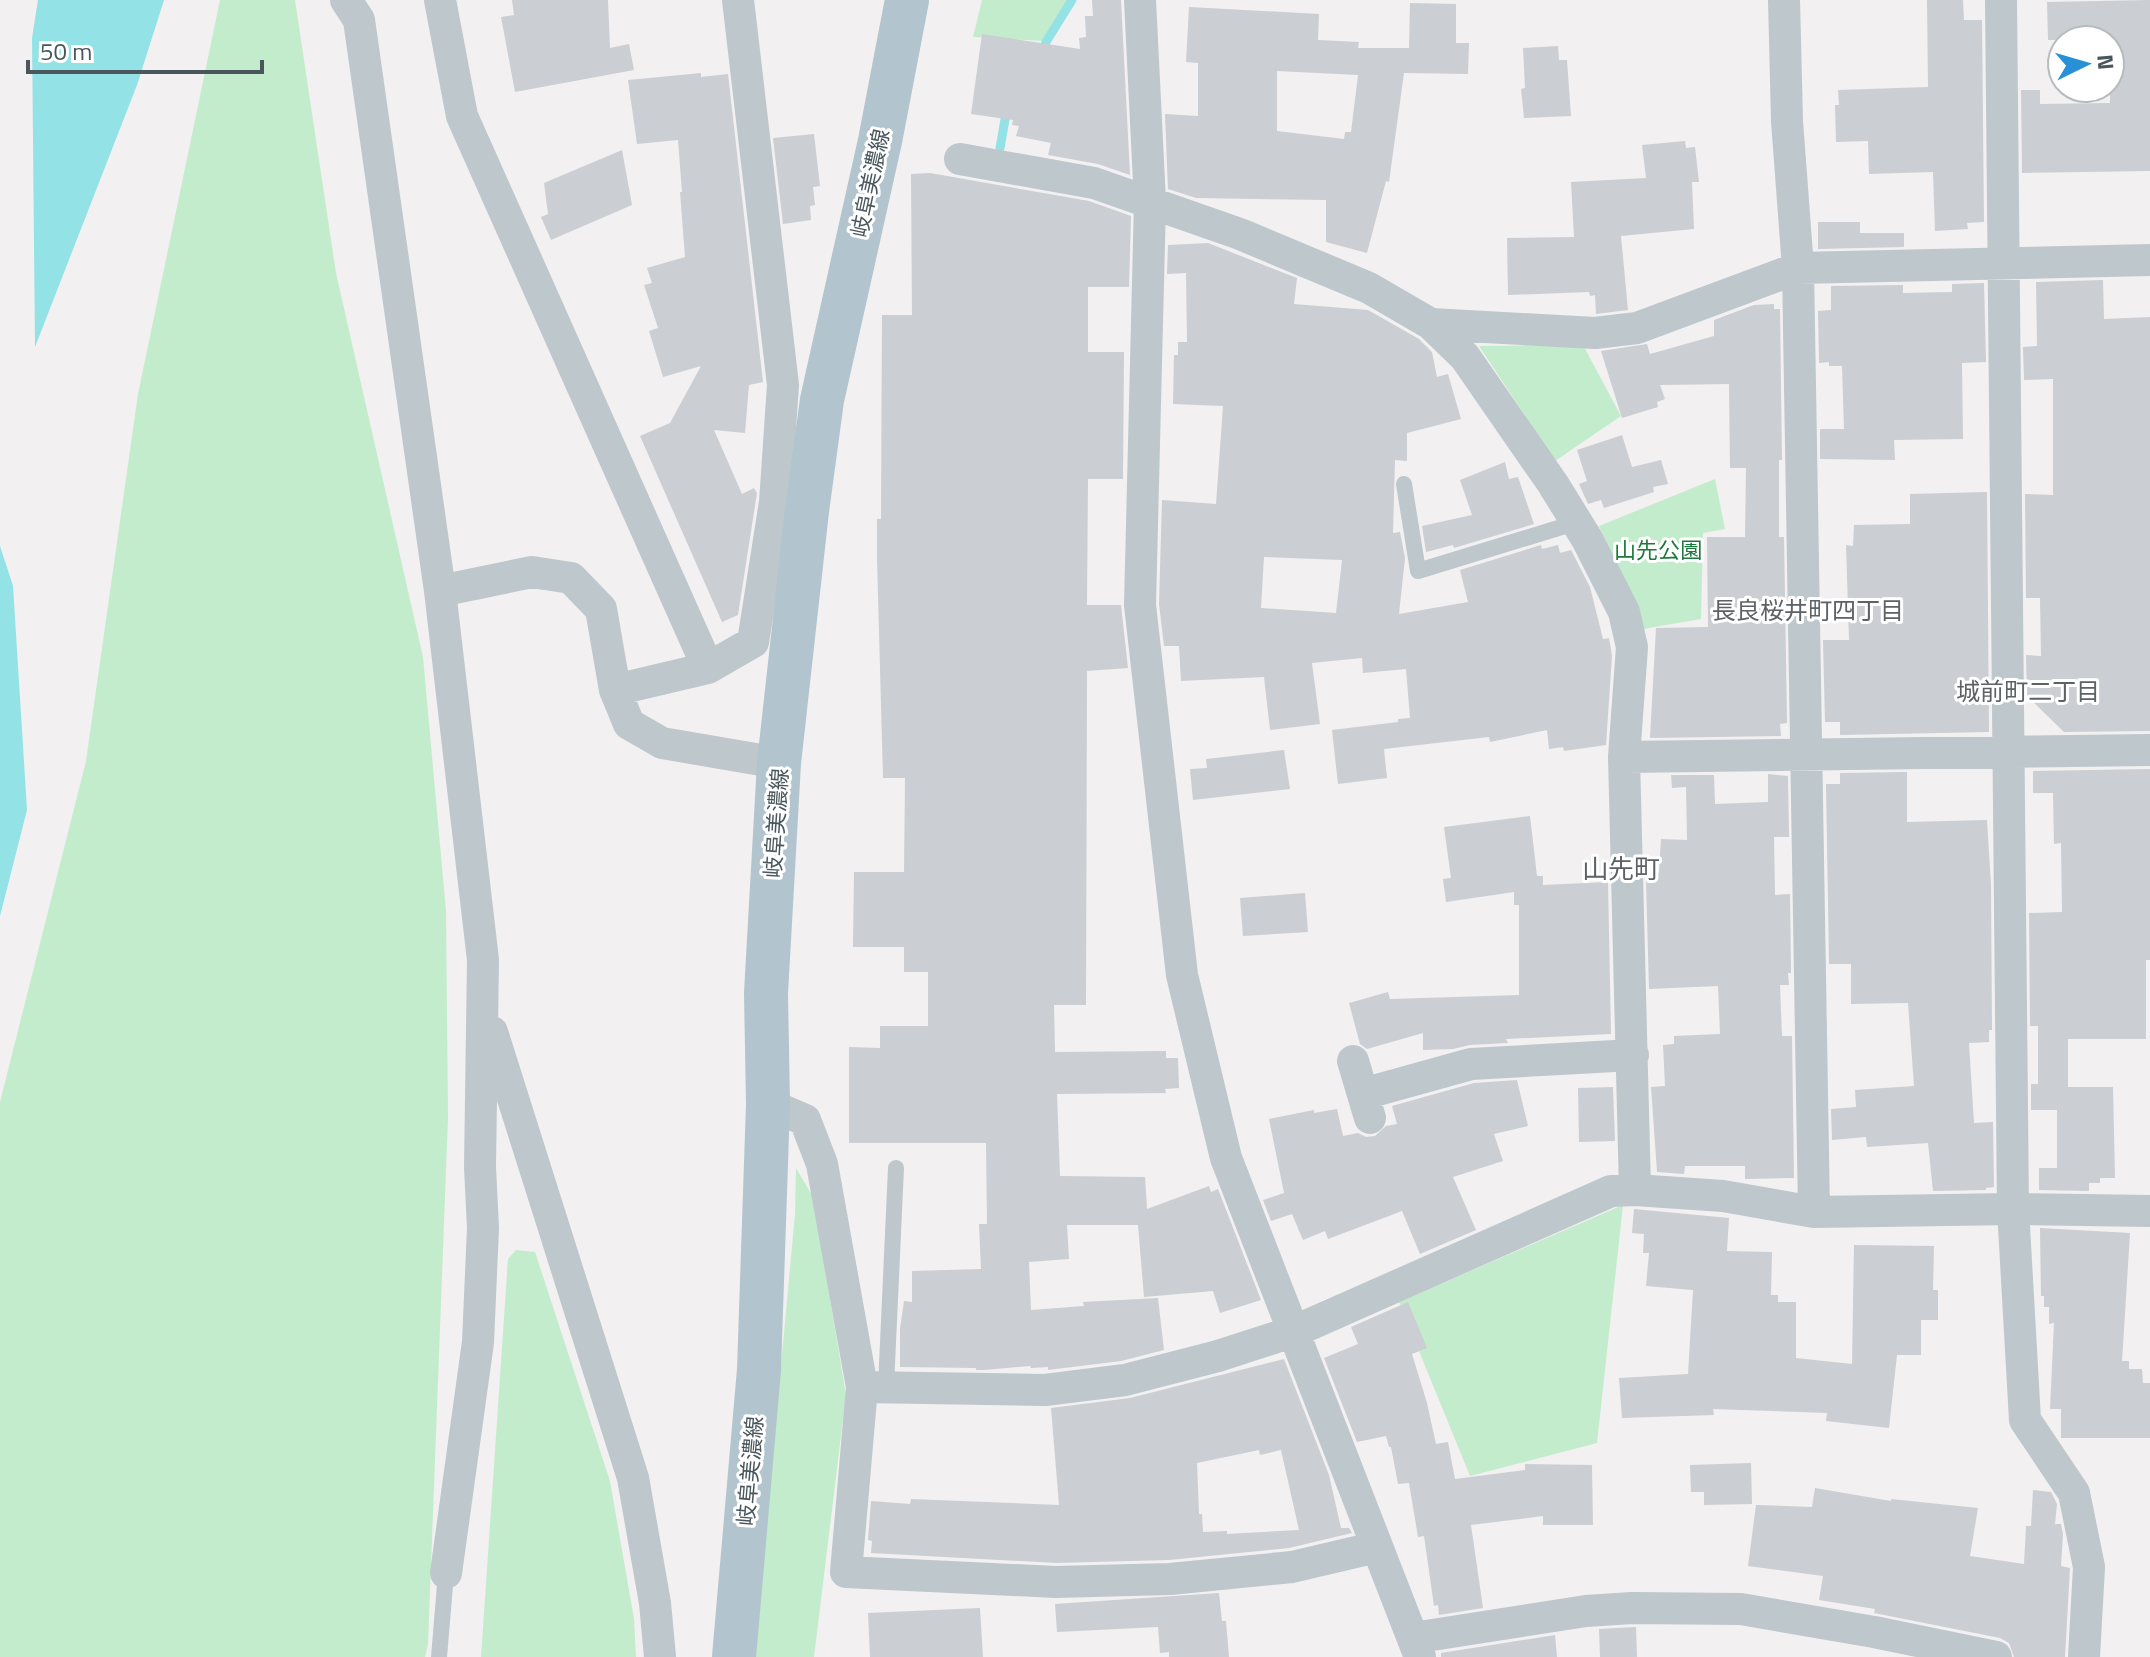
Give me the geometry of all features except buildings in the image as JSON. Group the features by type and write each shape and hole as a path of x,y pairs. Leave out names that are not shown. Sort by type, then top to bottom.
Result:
{"main road":[{"name":"岐阜美濃線","path":"734,1657 759,1370 768,1104 766,993 779,763 822,400 880,141 907,0"}],"street":[{"path":"346,0 359,20 440,591 483,960 480,1167 483,1228 478,1342 446,1573"},
{"path":"440,0 462,116 708,668"},
{"path":"615,690 708,668 753,642 775,502 783,385 738,0"},
{"path":"1140,0 1150,202 1140,605 1182,975 1226,1158 1416,1647 1586,1611 1632,1608 1741,1609 1996,1657"},
{"path":"1784,0 1787,121 1798,268 1814,1212"},
{"path":"2001,0 2013,1209 2025,1420 2074,1493 2089,1567 2084,1657"},
{"path":"960,159 1094,183 1150,202 1240,234 1369,288 1431,324 1465,357 1578,522 1624,612 1632,647 1624,757 1635,1190"},
{"path":"1431,324 1595,333 1637,328 1798,268 2150,260"},
{"path":"440,591 532,572 571,578 601,609 615,690 629,724 662,743 779,763"},
{"path":"1624,757 2150,750"},
{"path":"484,1006 633,1478 655,1603 660,1657"},
{"path":"1353,1061 1366,1106 1471,1064 1633,1055"},
{"path":"768,1104 805,1120 822,1164 874,1386 846,1572 1056,1582 1170,1579 1292,1567 1377,1547"},
{"path":"874,1386 1045,1390 1125,1380 1218,1356 1295,1331 1611,1191 1723,1196 1814,1212 2013,1209 2150,1211"}],"lane":[{"path":"1404,484 1418,571 1578,522"},
{"path":"874,1386 896,1168"},
{"path":"439,1657 446,1573"}],"green space":[{"path":"220,0 295,0 336,273 423,657 446,911 448,1118 428,1644 425,1657 0,1657 0,1102 86,761 138,394"},
{"path":"982,0 1070,0 1045,41 973,37"},
{"path":"1583,345 1621,416 1555,461 1479,346"},
{"name":"山先公園","path":"1715,479 1725,529 1703,533 1701,619 1643,629 1599,526"},
{"path":"796,1168 813,1197 846,1395 814,1657 754,1657 795,1214"},
{"path":"1623,1205 1597,1443 1470,1476 1399,1302"},
{"path":"516,1250 535,1252 610,1481 634,1619 636,1657 481,1657 508,1259"}],"water":[{"path":"38,0 164,0 137,85 35,347 32,38"},
{"path":"0,546 13,586 27,810 0,916"}],"waterway":[{"path":"1043,53 1046,42 1072,0"},
{"path":"1000,148 1007,108"}],"district":[{"name":"長良桜井町四丁目","path":"1808,610"},
{"name":"城前町二丁目","path":"2028,691"},
{"name":"山先町","path":"1621,868"}]}
